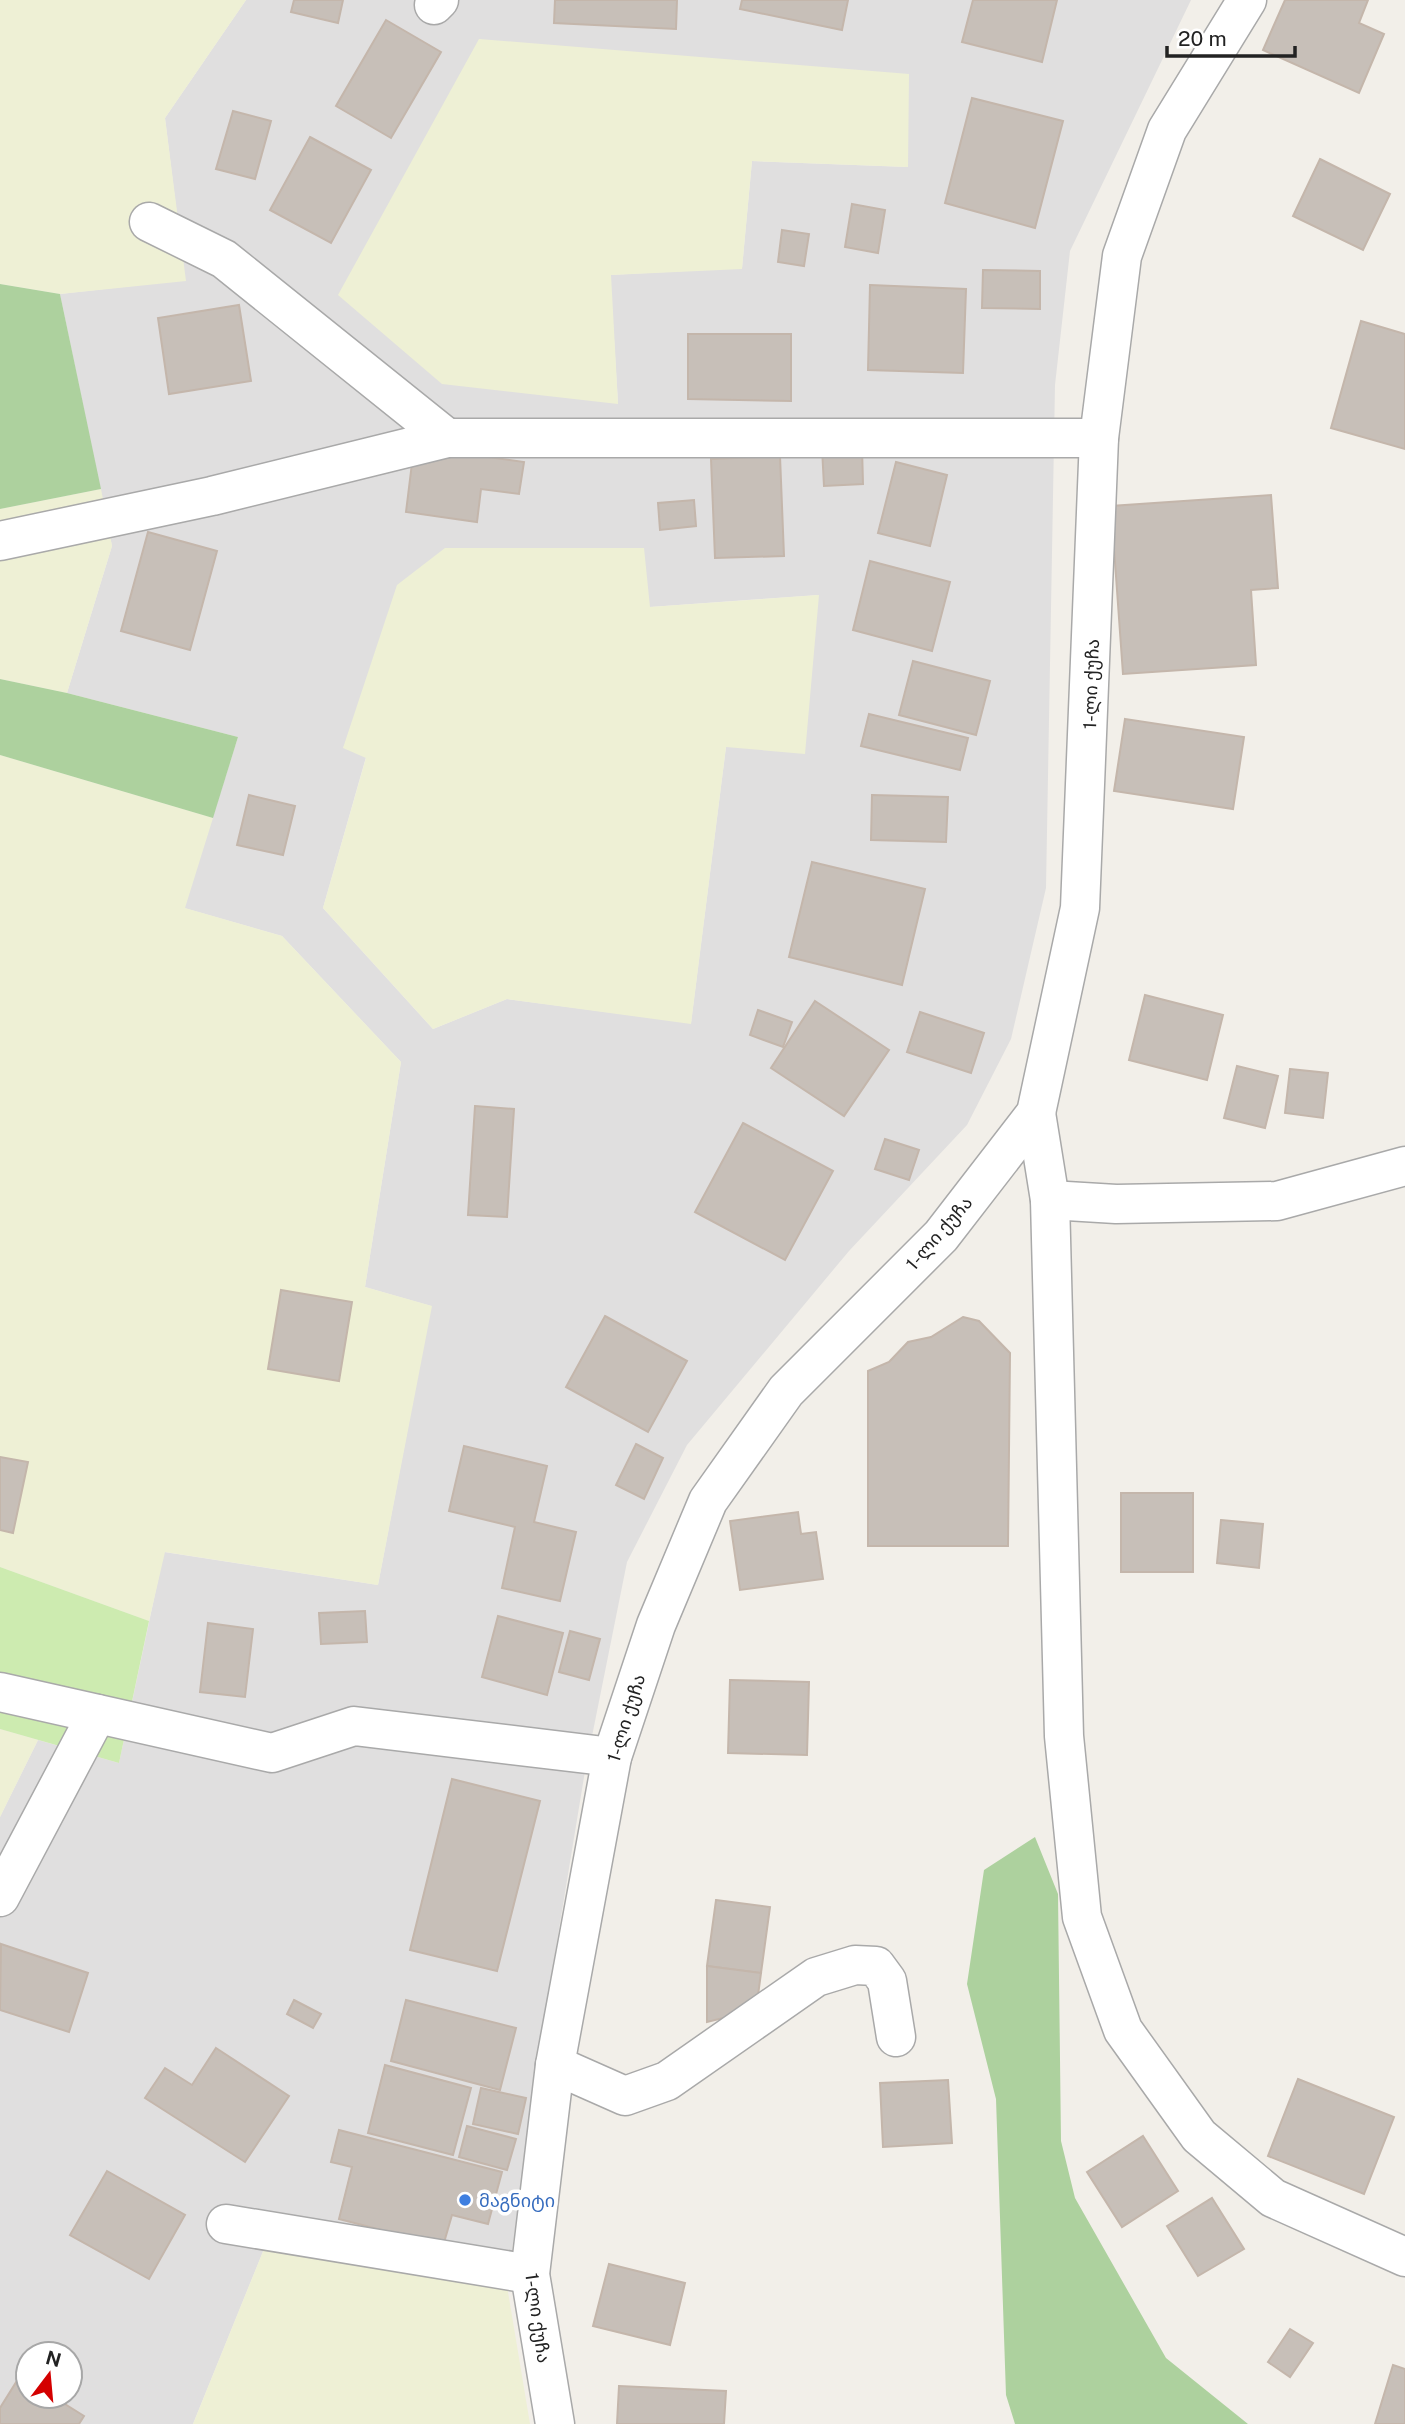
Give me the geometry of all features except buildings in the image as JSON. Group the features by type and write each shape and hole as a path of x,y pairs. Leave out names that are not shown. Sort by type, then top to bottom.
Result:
{"street":[{"name":"1-ლი ქუჩა","path":"555,2424 530,2274 555,2065 612,1757 656,1625 708,1501 786,1391 941,1236 1036,1113 1080,908 1100,438 1122,256 1167,130 1247,0"},
{"path":"149,222 224,259 447,438"},
{"path":"0,541 212,496 447,438 1100,438"},
{"path":"1036,1113 1050,1200 1064,1736 1082,1917 1123,2030 1199,2136 1273,2198 1405,2257"},
{"path":"1050,1200 1116,1204 1277,1201 1399,1177"},
{"path":"0,1692 272,1754 354,1726 612,1757"},
{"path":"0,1897 97,1713"},
{"path":"555,2065 625,2096 667,2081 816,1977 855,1965 876,1966 887,1982 896,2037"},
{"path":"226,2224 530,2274"}],"shaded area":[{"path":"246,0 1191,0 1070,251 1055,385 1046,888 1011,1039 967,1125 849,1251 687,1445 627,1562 585,1771 546,2008 507,2286 264,2249 193,2424 0,2424 0,1817 38,1740 119,1763 164,1552 378,1585 431,1306 365,1287 401,1062 282,936 184,908 238,737 67,693 112,546 60,294 185,280 165,118","holes":["479,39 908,167 752,161 742,268 610,275 618,403","818,595 726,747 691,1023 507,999 433,1029 323,908 366,757 343,747 650,607"]}],"green space":[{"path":"0,0 246,0 165,118 186,281 60,294 0,284"},
{"path":"479,39 909,74 908,167 752,161 742,269 611,275 618,404 442,384 338,295"},
{"path":"0,284 60,294 101,489 0,509"},
{"path":"101,489 112,546 67,693 0,679 0,509"},
{"path":"445,548 644,548 650,607 819,595 805,754 726,747 691,1024 507,999 433,1029 323,908 366,758 343,748 397,585"},
{"path":"0,679 67,693 238,737 213,818 0,755"},
{"path":"0,755 213,818 185,908 282,936 401,1062 365,1287 432,1306 378,1585 165,1552 149,1621 0,1567"},
{"path":"0,1567 149,1621 119,1763 0,1729"},
{"path":"0,1729 38,1740 0,1817"},
{"path":"1035,1837 1058,1894 1061,2141 1075,2198 1166,2358 1248,2424 1015,2424 1006,2395 996,2099 967,1984 984,1870"},
{"path":"264,2249 507,2286 530,2424 193,2424"}],"place":[{"name":"მაგნიტი","path":"465,2200"}]}
